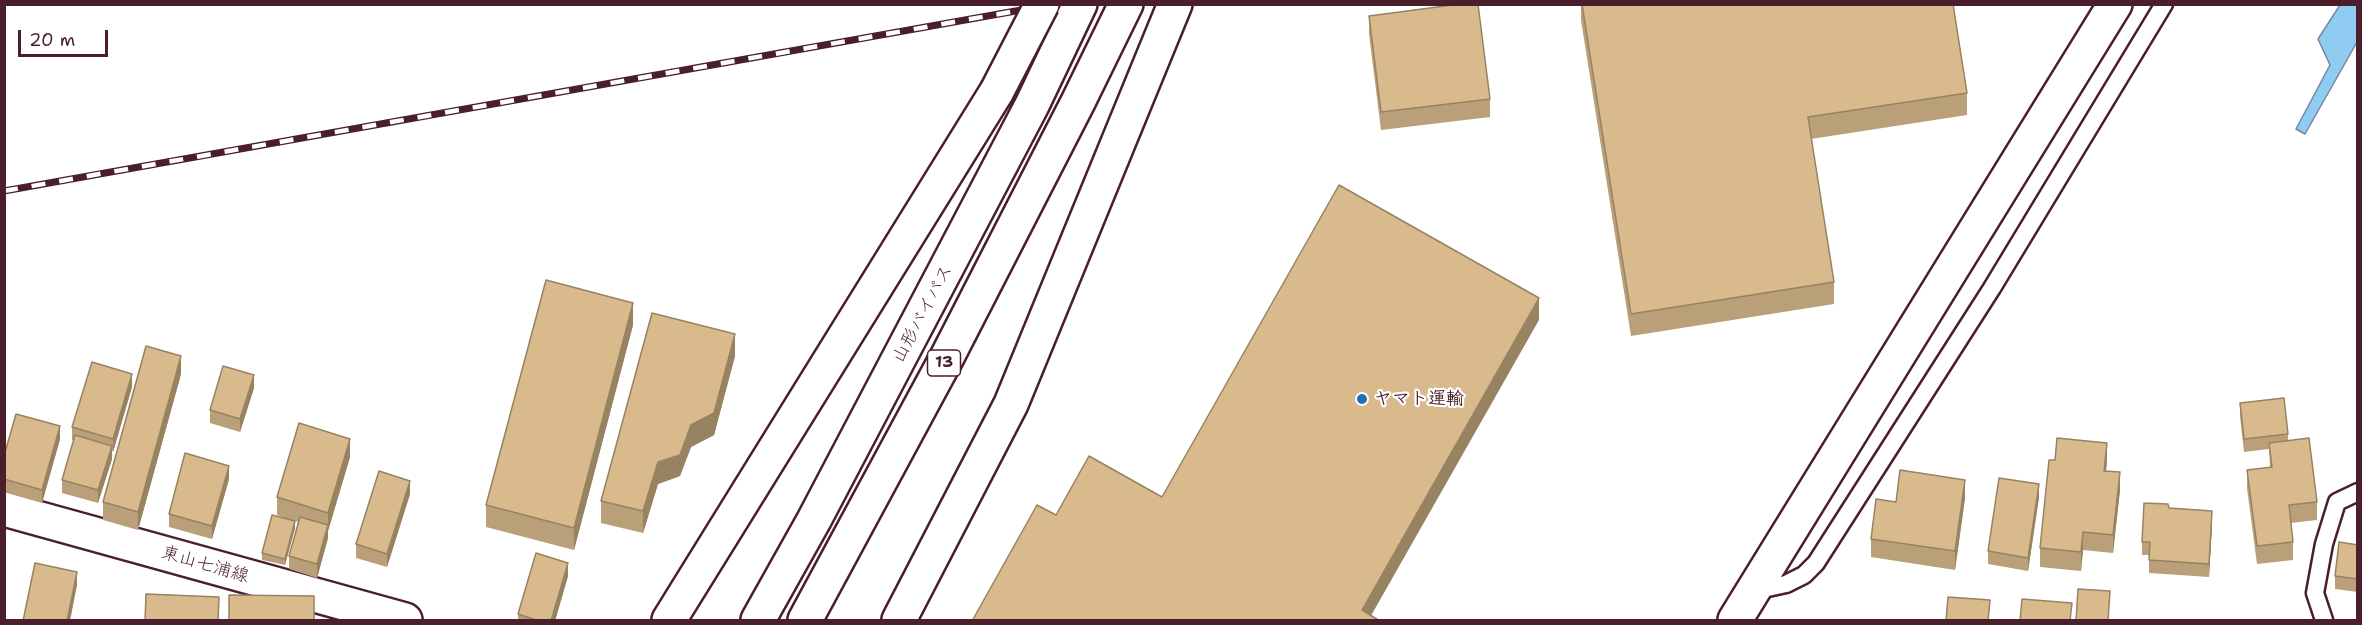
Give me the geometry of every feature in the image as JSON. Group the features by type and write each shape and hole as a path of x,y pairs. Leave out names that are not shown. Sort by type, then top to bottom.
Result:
{"main road":[{"path":"669,621 997,91 1042,4"},
{"name":"山形バイパス","path":"758,621 814,520 1032,105 1080,4"},
{"name":"13","path":"805,621 946,359 1126,4"},
{"path":"899,621 1011,404 1175,4"},
{"path":"1736,621 1778,549 2115,4"},
{"name":"東山七浦線","path":"4,509 405,621"}],"lane":[{"path":"1753,591 1786,584 1804,575 1816,562 1992,288 2164,4"},
{"path":"2324,621 2315,593 2324,544 2337,502 2358,492"}],"water":[{"path":"2340,5 2357,5 2357,42 2305,134 2296,129 2330,65 2318,39"}],"building":[{"path":"1460,4 1478,4 1490,99 1381,112 1369,16"},
{"path":"1582,4 1953,4 1967,93 1808,117 1834,282 1631,314"},
{"name":"ヤマト運輸","path":"1339,185 1539,298 1362,610 1380,621 972,621 1037,505 1056,515 1089,456 1162,497"},
{"path":"546,280 633,303 574,528 486,505"},
{"path":"652,313 735,334 714,413 691,425 680,455 658,462 643,511 601,501"},
{"path":"146,346 181,356 138,512 103,502"},
{"path":"92,362 132,374 113,439 72,427"},
{"path":"223,366 254,375 240,419 210,410"},
{"path":"2284,398 2288,434 2244,439 2240,403"},
{"path":"16,414 60,426 42,490 4,479 4,456"},
{"path":"299,423 350,439 328,513 277,497"},
{"path":"75,435 112,446 98,490 62,480"},
{"path":"2057,438 2107,443 2104,471 2120,472 2113,535 2083,532 2081,552 2040,548 2049,460 2055,460"},
{"path":"2309,438 2317,502 2289,505 2293,542 2257,546 2247,470 2272,467 2269,443"},
{"path":"185,453 229,466 212,526 169,514"},
{"path":"1900,470 1965,480 1955,551 1871,539 1876,499 1896,502"},
{"path":"379,471 410,481 387,554 356,544"},
{"path":"1999,478 2039,484 2028,558 1988,551"},
{"path":"2144,503 2168,504 2169,508 2212,511 2209,564 2149,560 2150,542 2142,542"},
{"path":"272,515 295,521 285,559 262,553"},
{"path":"300,517 328,525 317,564 289,556"},
{"path":"2339,542 2358,545 2358,579 2335,576"},
{"path":"536,553 568,563 551,621 539,621 518,614"},
{"path":"35,563 77,572 67,621 23,621"},
{"path":"2078,589 2110,591 2108,621 2076,621"},
{"path":"146,594 219,597 218,621 145,621"},
{"path":"229,595 314,596 314,621 229,621"},
{"path":"1948,597 1990,600 1988,621 1946,621"},
{"path":"2022,599 2072,603 2070,621 2020,621"}],"railway":[{"path":"4,191 1055,4"}],"place":[{"name":"ヤマト運輸","path":"1362,399"}]}
